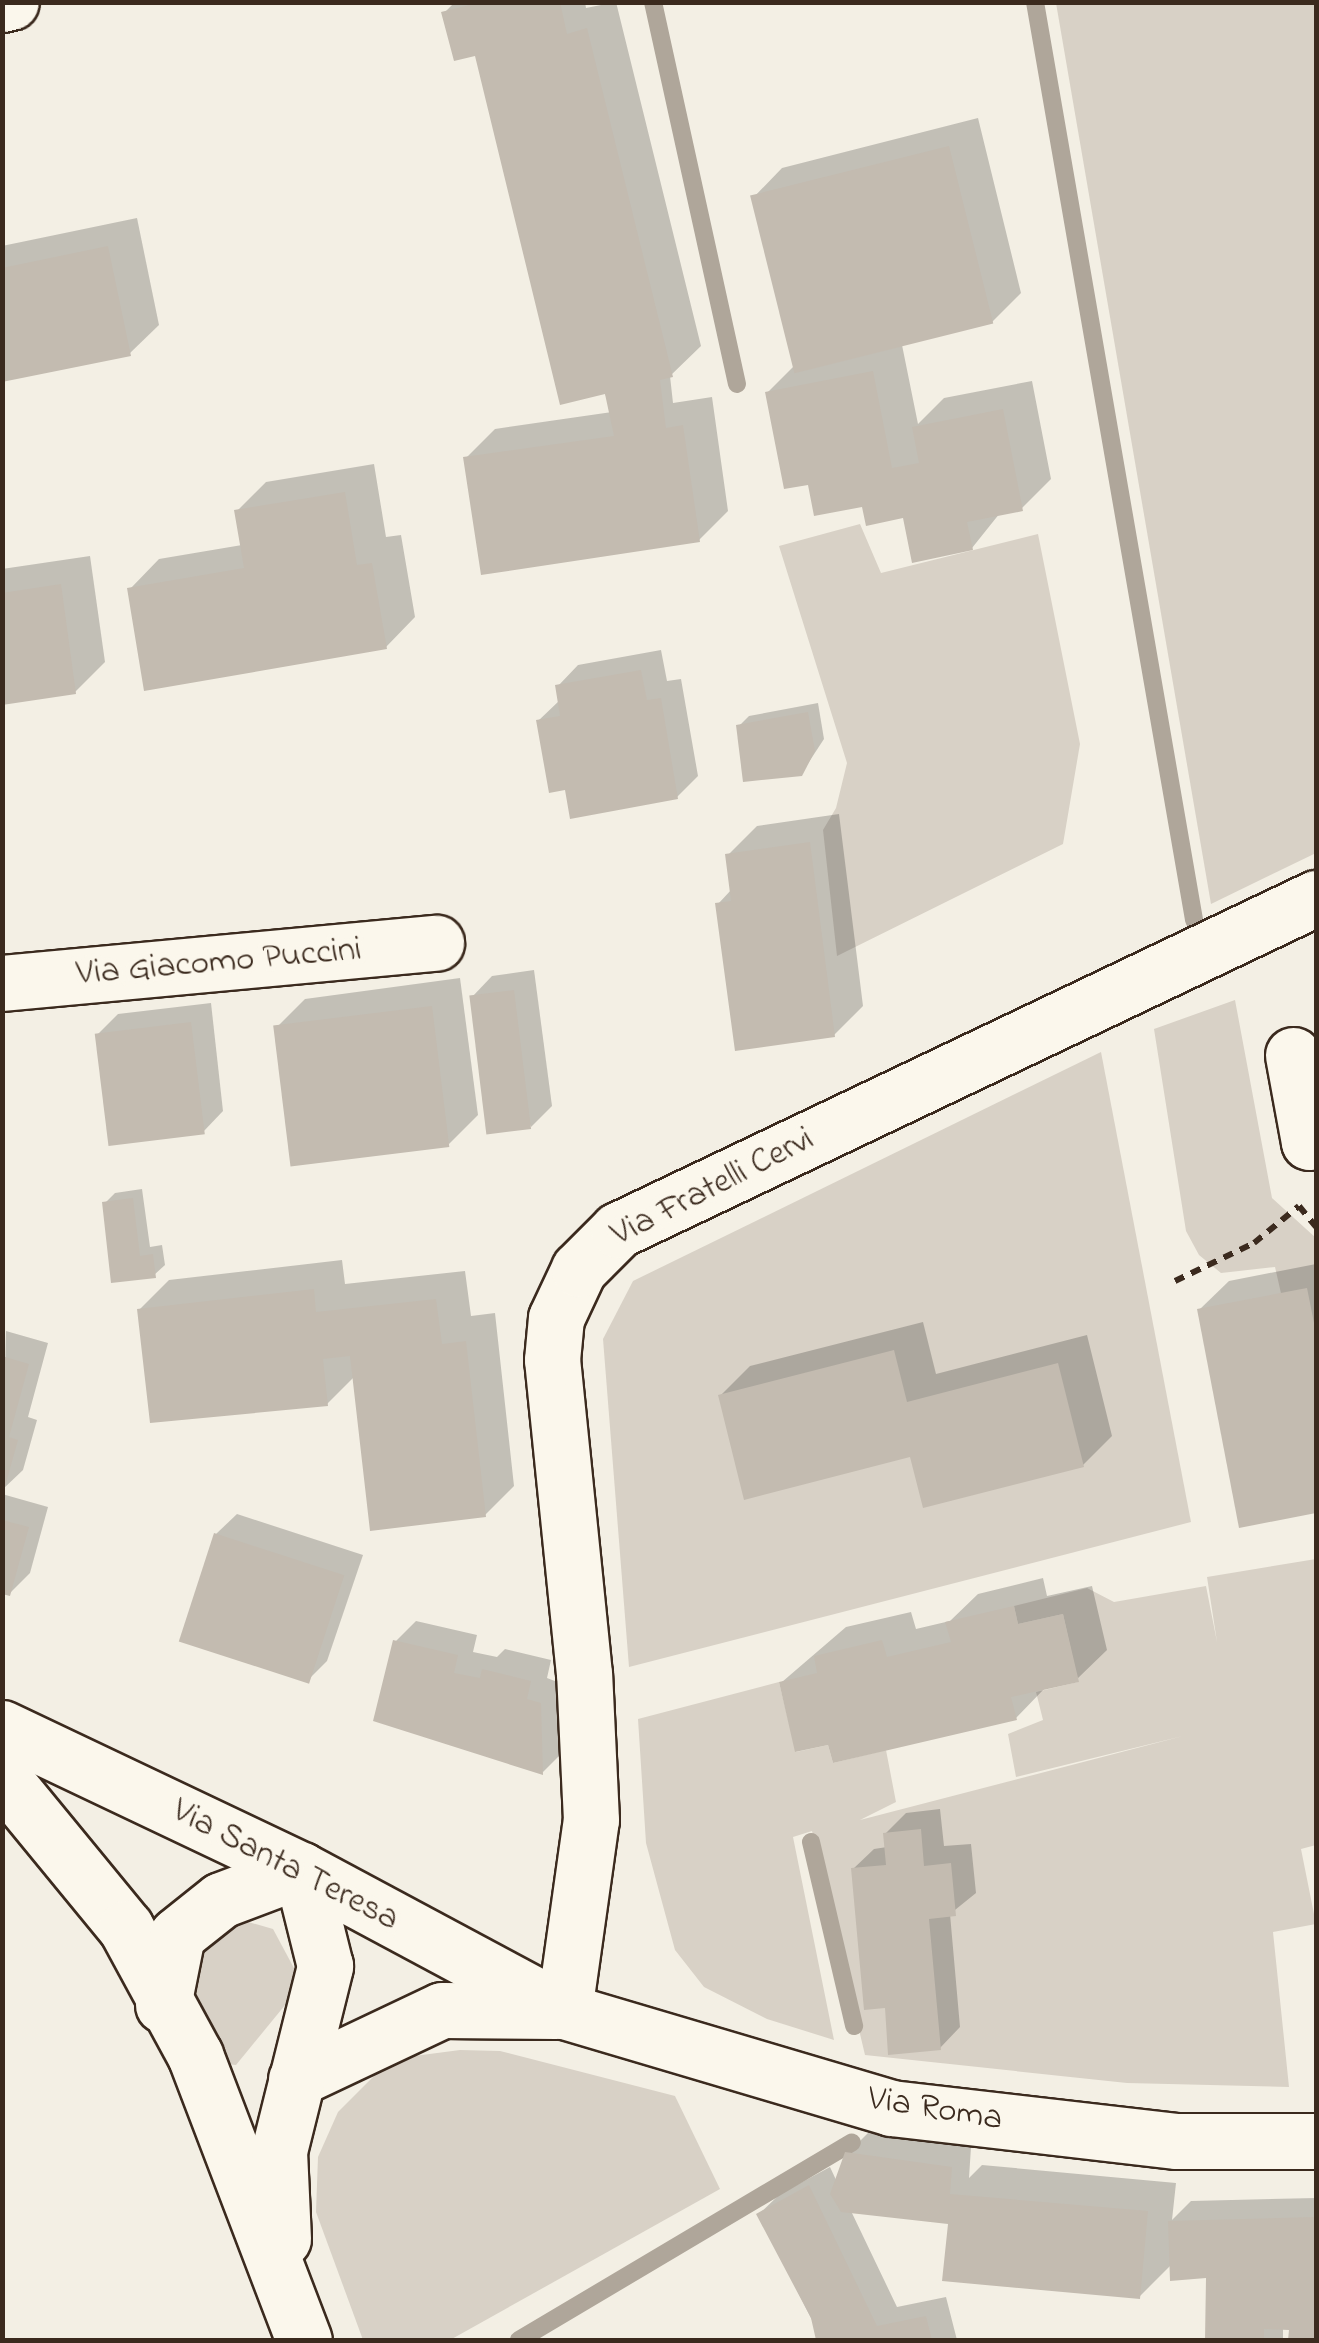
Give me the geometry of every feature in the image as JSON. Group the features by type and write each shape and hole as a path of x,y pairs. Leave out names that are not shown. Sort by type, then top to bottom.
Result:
{"street":[{"path":"2,4 11,2"},
{"name":"Via Fratelli Cervi","path":"564,2012 591,1820 584,1674 552,1360 556,1318 579,1270 618,1230 1316,898"},
{"name":"Via Giacomo Puccini","path":"2,984 436,942"},
{"path":"1293,1054 1309,1142 1316,1141"},
{"name":"Via Santa Teresa","path":"2,1728 302,1870 564,2012"},
{"path":"2,1777 126,1928 194,2056 285,2282 304,2340"},
{"path":"164,2004 177,1936 221,1900 302,1870 324,1966 279,2151 285,2282"},
{"path":"296,2079 442,2010 564,2012"},
{"name":"Via Roma","path":"564,2012 891,2108 1177,2141 1316,2140"}],"path":[{"path":"1175,1281 1254,1244 1299,1206 1316,1227"}],"shaded area":[{"path":"1056,3 1316,3 1316,853 1211,904"},
{"path":"860,524 881,573 1038,534 1080,744 1063,844 837,956 823,830 836,808 847,763 779,546"},
{"path":"1235,1000 1272,1198 1316,1238 1316,1447 1275,1267 1221,1273 1199,1255 1186,1231 1154,1029"},
{"path":"1101,1052 1191,1522 629,1667 603,1339 633,1281"},
{"path":"1316,1559 1316,1845 1301,1849 1316,1924 1273,1932 1289,2087 1127,2083 865,2055 812,1831 793,1837 834,2040 767,2019 704,1987 675,1950 646,1843 638,1719 779,1682 796,1752 828,1745 833,1763 886,1750 896,1802 860,1820 1183,1736 1016,1777 1008,1734 1043,1720 1036,1692 1078,1682 1063,1614 1018,1624 1014,1606 1087,1588 1114,1602 1206,1586 1217,1642 1207,1577"},
{"path":"245,1921 273,1929 295,1970 290,1999 236,2065 226,2064 190,1989 193,1958 229,1922"},
{"path":"460,2050 500,2051 675,2096 720,2189 450,2340 363,2340 316,2212 318,2157 338,2112 382,2068 399,2058"}],"building":[{"path":"482,2 560,2 567,34 587,28 673,377 660,380 666,428 683,425 700,542 481,575 463,457 614,436 605,394 560,405 475,56 454,61 441,12"},
{"path":"949,146 993,324 794,373 750,196"},
{"path":"108,246 131,356 2,382 2,268"},
{"path":"873,371 892,468 919,463 912,427 1003,409 1023,511 967,522 973,550 912,563 903,518 866,526 862,507 814,516 808,485 784,489 765,392"},
{"path":"345,492 357,565 372,563 387,649 144,691 127,588 244,568 234,510"},
{"path":"61,584 76,694 2,705 2,593"},
{"path":"641,670 647,700 661,698 678,799 570,819 565,790 549,793 536,720 560,716 555,685"},
{"path":"808,712 815,751 802,776 743,782 736,725"},
{"path":"810,842 835,1037 735,1051 715,903 731,901 725,854"},
{"path":"514,990 531,1129 486,1134 469,995"},
{"path":"432,1006 449,1147 290,1166 273,1025"},
{"path":"191,1022 205,1134 108,1146 95,1034"},
{"path":"133,1198 140,1256 153,1254 156,1278 111,1283 102,1202"},
{"path":"1307,1288 1316,1333 1316,1513 1239,1528 1197,1309"},
{"path":"314,1289 316,1312 436,1299 442,1344 466,1341 486,1517 370,1531 350,1356 323,1359 328,1406 150,1423 137,1309"},
{"path":"894,1350 907,1402 1058,1363 1084,1467 923,1508 910,1457 744,1500 718,1395"},
{"path":"2,1356 29,1364 9,1437 18,1440 4,1490"},
{"path":"2,1520 29,1527 10,1596 2,1594"},
{"path":"214,1533 344,1575 309,1684 179,1641"},
{"path":"1014,1606 1018,1624 1063,1614 1079,1682 1011,1697 1017,1720 833,1763 828,1745 795,1752 779,1682 817,1673 814,1656 882,1640 887,1657 951,1642 945,1622"},
{"path":"393,1640 458,1655 454,1673 480,1678 482,1669 531,1681 527,1699 541,1703 543,1775 373,1721"},
{"path":"921,1829 924,1866 951,1863 956,1916 929,1919 941,2050 888,2055 885,2008 864,2010 851,1868 886,1865 883,1833"},
{"path":"845,2152 952,2167 950,2194 1148,2211 1140,2299 942,2281 948,2224 841,2212 830,2194"},
{"path":"809,2185 877,2326 926,2316 932,2340 816,2340 811,2318 756,2214"},
{"path":"1316,2217 1316,2340 1288,2340 1289,2330 1264,2329 1264,2340 1205,2340 1206,2278 1170,2281 1168,2221"}],"waterway":[{"path":"653,2 737,384"},
{"path":"1035,2 1194,920"},
{"path":"811,1842 854,2026"},
{"path":"519,2340 852,2142"}]}
